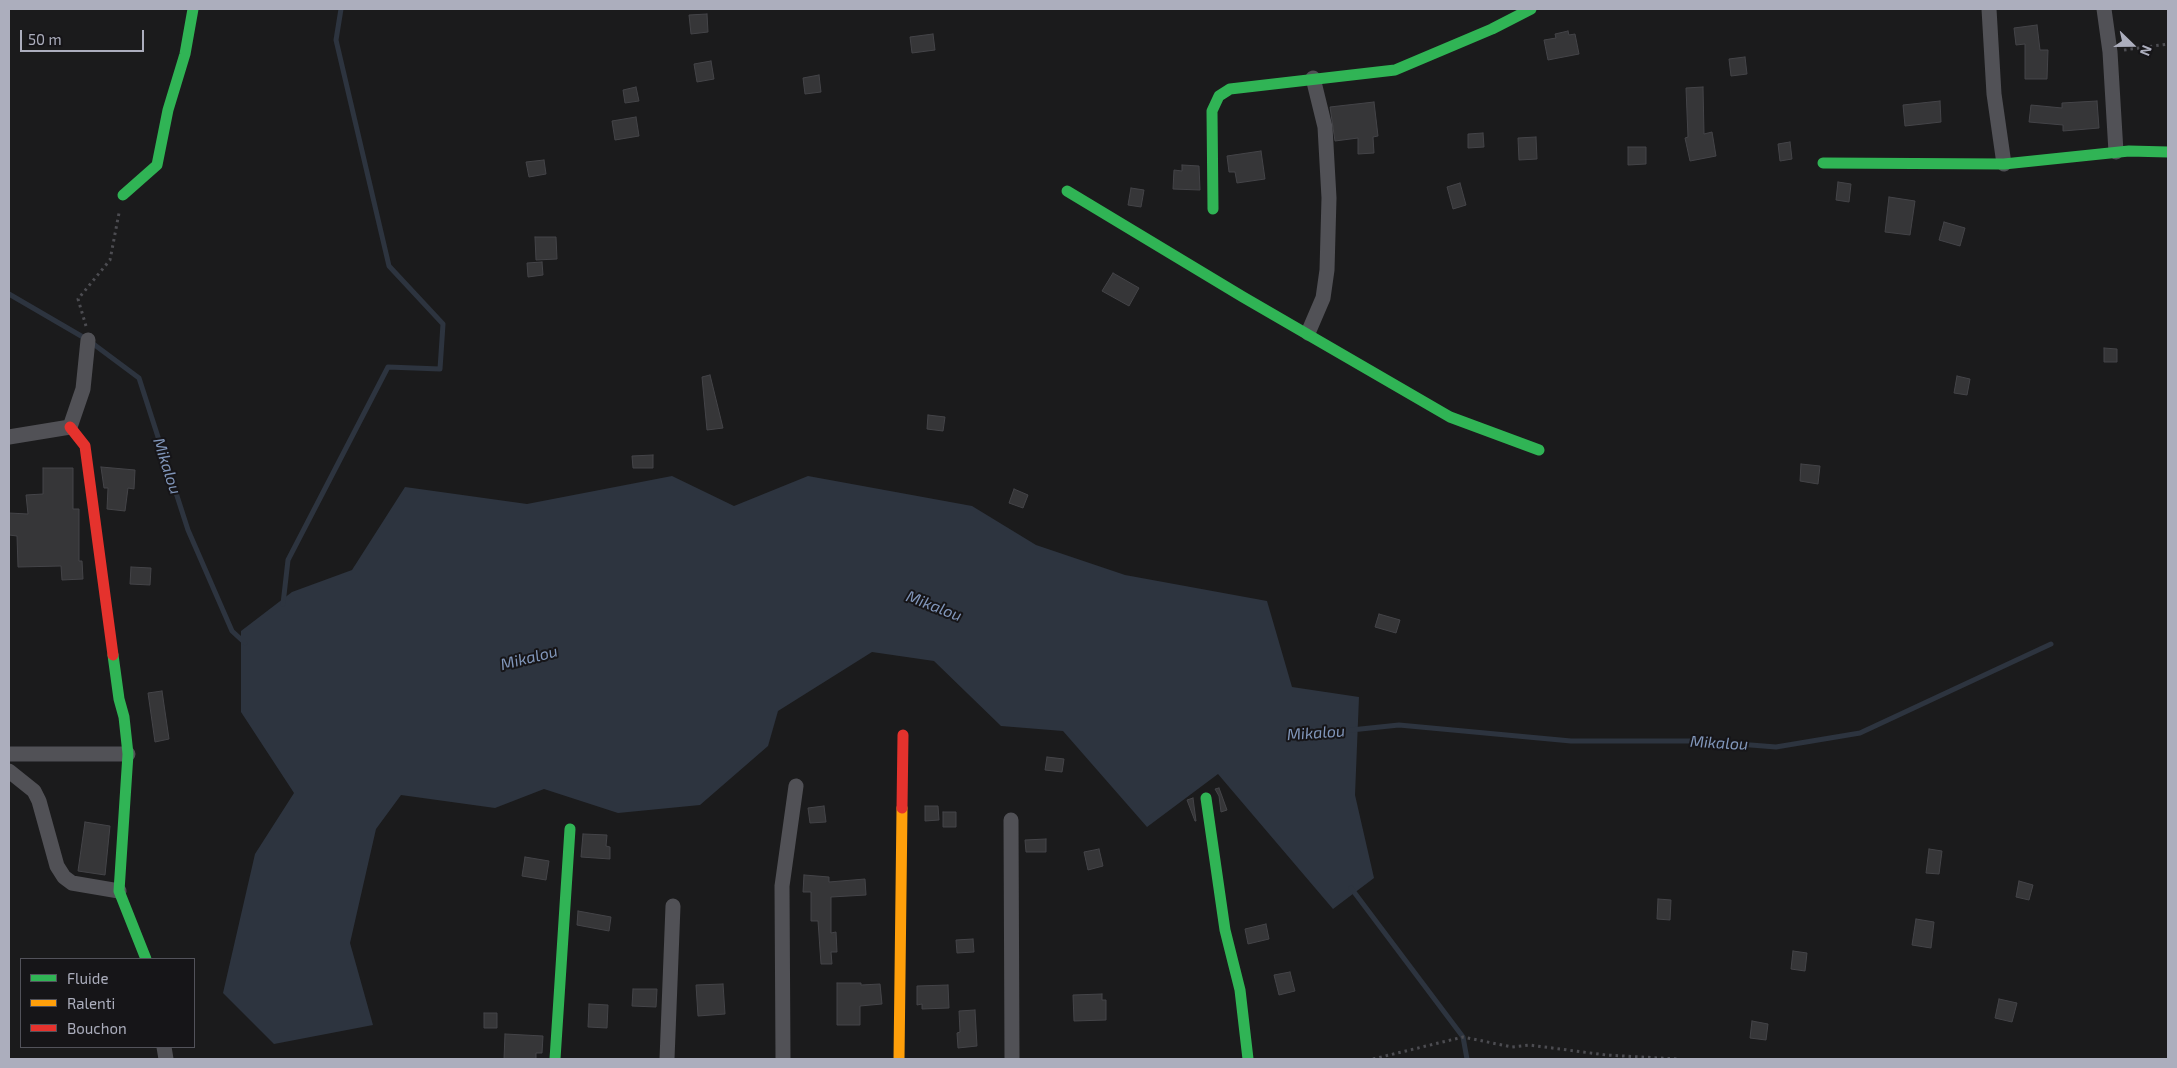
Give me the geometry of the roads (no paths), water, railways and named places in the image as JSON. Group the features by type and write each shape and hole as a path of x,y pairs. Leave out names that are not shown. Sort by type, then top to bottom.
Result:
{"street":[{"path":"123,195 157,165 168,110 185,54 193,9"},
{"path":"1213,209 1212,111 1219,96 1230,90 1251,86 1396,70 1492,29 1531,9"},
{"path":"1989,9 1994,94 2004,164"},
{"path":"2104,9 2110,52 2116,152"},
{"path":"1308,333 1323,298 1327,270 1330,198 1325,127 1313,78"},
{"path":"1823,163 2004,164 2116,152 2168,152"},
{"path":"1067,191 1243,297 1450,417 1539,450"},
{"path":"70,427 83,389 88,340"},
{"path":"9,437 70,427"},
{"path":"70,427 85,446 128,754 120,891 146,958"},
{"path":"899,1059 903,735"},
{"path":"9,754 128,754"},
{"path":"9,771 34,791 39,801 57,866 64,877 72,882 120,891"},
{"path":"783,1059 782,886 796,786"},
{"path":"1206,798 1225,930 1240,990 1248,1059"},
{"path":"1011,820 1012,1059"},
{"path":"555,1059 570,829"},
{"path":"667,1059 673,906"}],"water":[{"path":"672,476 734,506 808,476 972,506 1036,545 1125,575 1267,601 1292,687 1359,697 1355,795 1374,878 1333,909 1218,774 1147,827 1063,731 1001,726 934,661 872,652 778,711 768,746 700,805 618,813 544,789 495,808 401,795 376,829 350,943 373,1025 274,1044 223,993 255,854 294,793 241,712 241,631 292,592 352,570 405,487 527,504"}],"waterway":[{"path":"283,604 288,560 388,367 440,369 443,324 389,266 336,40 341,9"},
{"name":"Mikalou","path":"9,294 88,340 139,378 188,530 232,631 245,643"},
{"name":"Mikalou","path":"1351,730 1399,725 1571,741 1700,741 1776,747 1860,733 2051,644"},
{"path":"1351,888 1463,1037 1467,1059"}]}
